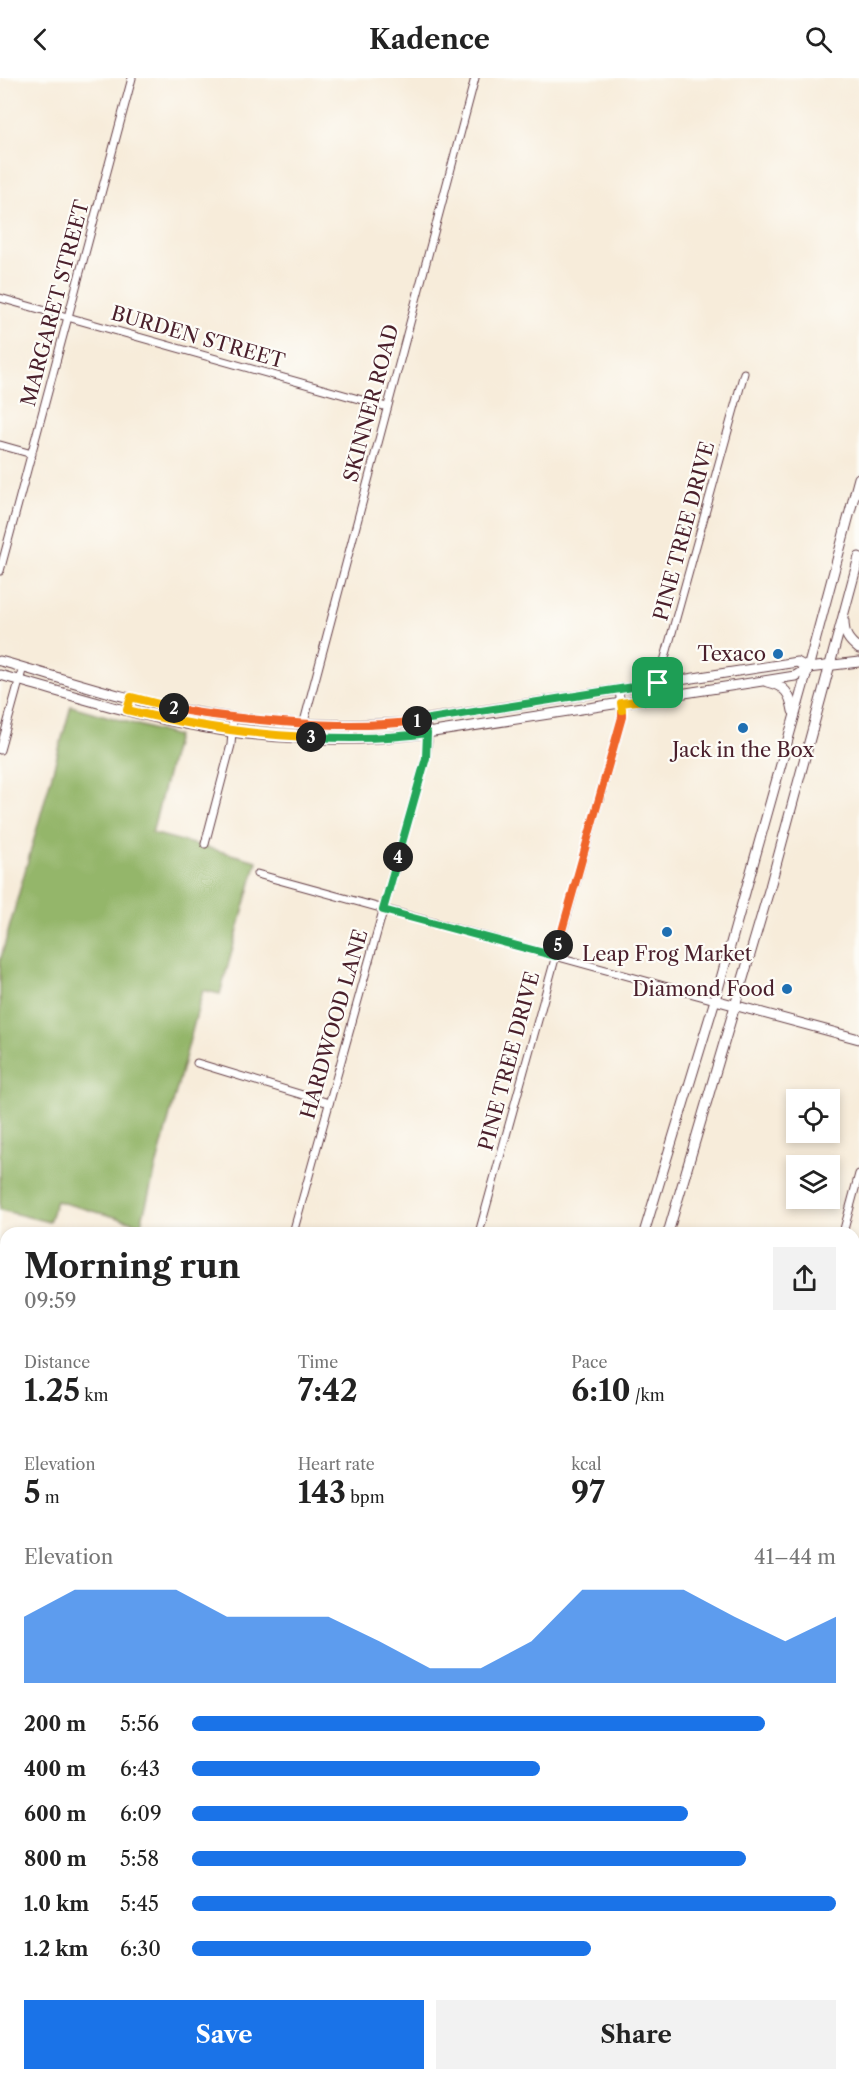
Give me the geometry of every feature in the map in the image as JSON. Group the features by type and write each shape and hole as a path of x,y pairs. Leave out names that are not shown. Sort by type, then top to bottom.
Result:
{"main road":[{"path":"646,1227 715,1000 859,478"},
{"path":"670,1227 770,887 859,557"},
{"path":"844,611 844,630 849,641 859,649"},
{"path":"0,661 189,711 233,718 352,726 426,719 797,662 808,668"},
{"path":"0,675 187,725 262,735 351,739 427,733 659,698 795,676 808,668 859,662"},
{"path":"762,681 780,685 787,691 794,715"},
{"path":"127,710 131,697"},
{"path":"262,735 263,720"},
{"path":"715,1000 859,1039"}],"street":[{"name":"MARGARET STREET","path":"0,571 132,78"},
{"name":"SKINNER ROAD","path":"300,737 474,78"},
{"name":"BURDEN STREET","path":"0,298 387,407"},
{"name":"PINE TREE DRIVE","path":"659,698 658,683 744,373"},
{"path":"0,445 32,454"},
{"path":"0,750 23,667"},
{"name":"PINE TREE DRIVE","path":"481,1227 622,717 620,689"},
{"path":"205,844 231,745 233,718"},
{"name":"HARDWOOD LANE","path":"295,1227 426,758 426,719"},
{"path":"257,874 715,1000"},
{"path":"197,1063 329,1103"},
{"path":"845,1227 859,1174"}],"green space":[{"path":"71,706 177,736 152,833 257,861 220,994 203,990 141,1224 56,1201 49,1222 0,1210 0,961"}],"place":[{"name":"Texaco","path":"778,654"},
{"name":"Jack in the Box","path":"743,728"},
{"name":"Leap Frog Market","path":"667,932"},
{"name":"Diamond Food","path":"787,989"}],"route":[{"path":"658,683 659,698 621,703 622,717 555,956 383,910 426,758 427,733 351,739 292,737 187,725 127,710 131,697 189,711 233,718 293,724 352,726 402,723 658,683"}]}
